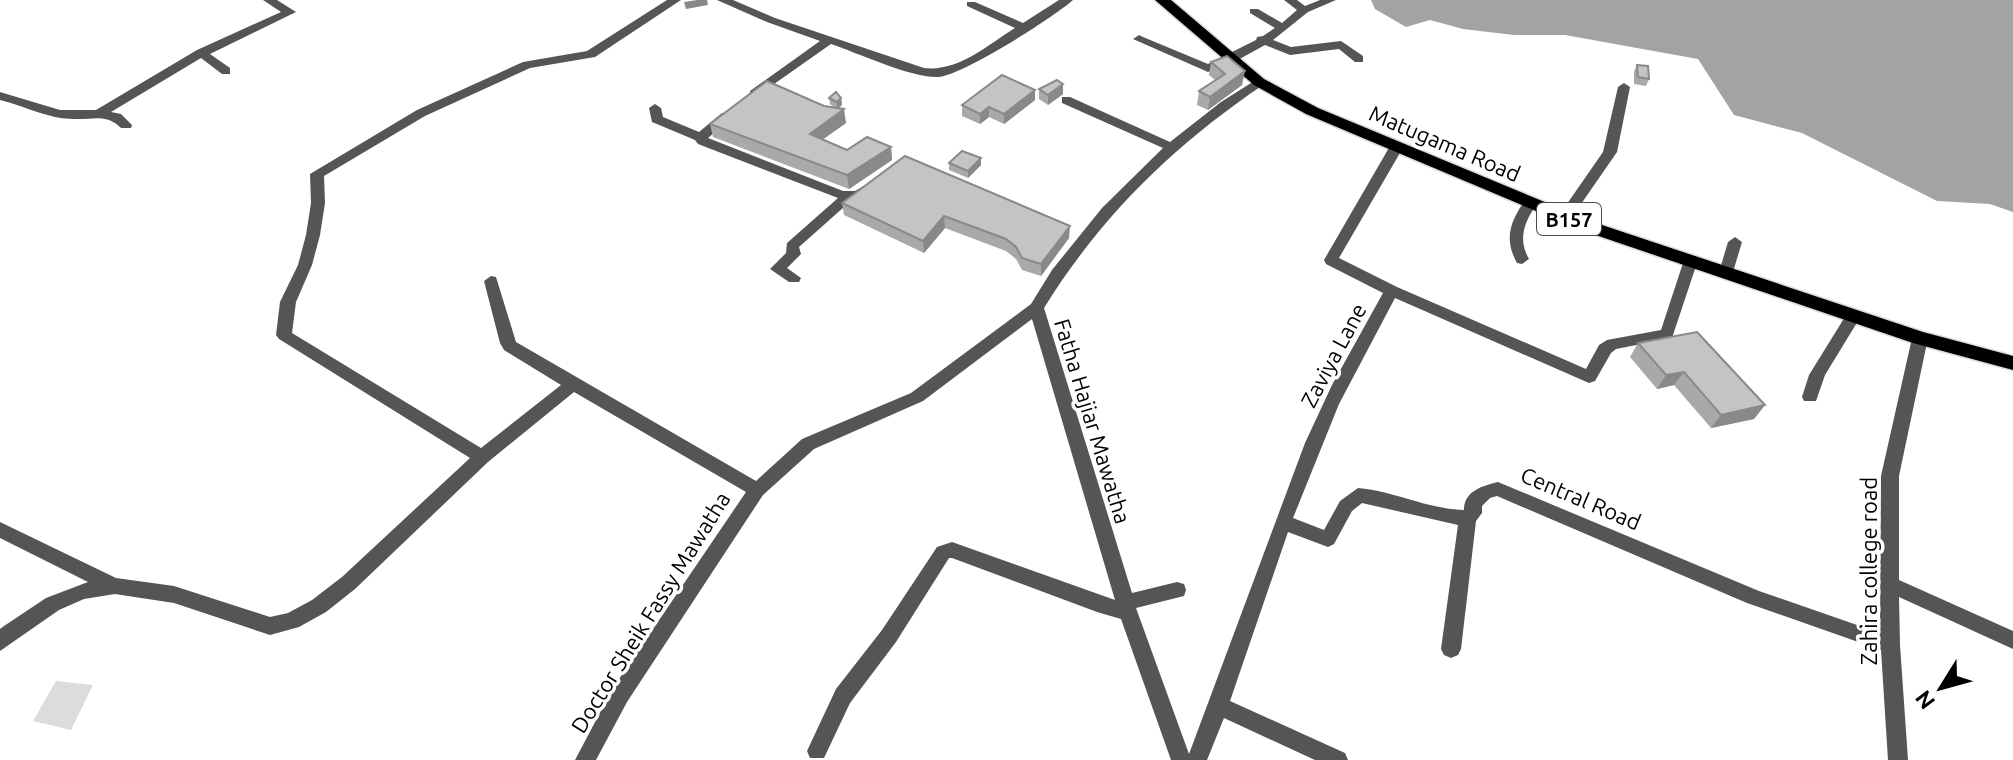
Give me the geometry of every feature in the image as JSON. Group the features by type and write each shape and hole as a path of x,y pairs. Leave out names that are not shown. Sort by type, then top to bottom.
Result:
{"main road":[{"name":"Matugama Road","path":"1162,0 1259,82 1312,111 1565,217 1920,338 2013,363"}],"street":[{"path":"0,96 47,113 78,118 100,113 201,53 290,12 269,0"},
{"path":"482,457 284,335 288,302 305,265 313,235 318,203 317,174 421,113 527,65 591,54 675,0"},
{"path":"723,0 771,20 922,71 939,73 961,67 1067,0"},
{"path":"1290,0 1304,10"},
{"path":"1139,39 1208,68 1232,58 1283,28 1304,10 1330,0"},
{"path":"971,4 1024,28"},
{"path":"1254,11 1283,28"},
{"path":"700,137 773,87 830,39"},
{"path":"1261,39 1290,51 1341,45 1359,59"},
{"path":"201,53 226,71"},
{"name":"Fatha Hajiar Mawatha","path":"1181,760 1126,607 1036,308 1076,233 1210,114 1259,82"},
{"path":"1565,217 1610,152 1624,87"},
{"path":"1066,100 1171,147"},
{"path":"655,108 657,119 703,141 848,197"},
{"path":"100,113 117,117 126,125"},
{"path":"1392,291 1331,260 1397,146"},
{"path":"794,278 777,269 794,254 792,246 848,197 858,195 878,179"},
{"path":"1522,259 1518,253 1515,225 1531,202"},
{"path":"1726,272 1735,242"},
{"name":"Zaviya Lane","path":"1197,760 1220,706 1313,441 1352,361 1392,291 1589,377 1605,349 1612,344 1667,334 1691,260"},
{"path":"491,281 505,339 510,346 757,490"},
{"name":"Doctor Sheik Fassy Mawatha","path":"585,760 620,695 757,490 808,444 917,397 1036,308"},
{"path":"1810,397 1812,383 1848,329 1853,316"},
{"name":"Zahira college road","path":"1898,760 1890,645 1890,476 1920,338"},
{"path":"0,642 46,608 88,590 114,586 161,592 270,626 282,627 303,618 360,572 482,457 573,384"},
{"name":"Central Road","path":"1468,518 1473,513 1473,503 1485,492 1498,489 1754,597 1890,645"},
{"path":"1283,522 1328,539 1346,506 1358,495 1374,496 1449,519 1468,518 1451,649"},
{"path":"0,530 114,586"},
{"path":"817,751 843,696 889,636 943,552 952,550 1097,604 1126,607 1177,590"},
{"path":"1892,585 2013,640"},
{"path":"1220,706 1338,760"}],"shaded area":[{"path":"1371,0 2013,0 2013,212 1990,204 1937,201 1802,133 1734,115 1698,59 1565,35 1514,35 1463,29 1430,20 1406,27 1375,9"},
{"path":"56,681 93,685 71,730 33,721"}],"building":[{"path":"1227,56 1245,71 1210,97 1199,91 1225,74 1211,62"},
{"path":"1637,65 1648,66 1649,79 1638,77"},
{"path":"1002,75 1035,90 1004,114 989,107 980,114 962,105"},
{"path":"1057,80 1063,84 1048,95 1039,89"},
{"path":"767,81 824,106 844,109 810,134 847,150 867,137 891,147 847,175 710,124"},
{"path":"836,92 841,98 837,102 829,98"},
{"path":"962,151 981,158 968,171 949,163"},
{"path":"905,156 1070,226 1041,264 1022,258 1016,247 1006,239 944,216 923,241 842,203"},
{"path":"1697,332 1765,405 1721,415 1684,372 1666,375 1638,343"}]}
